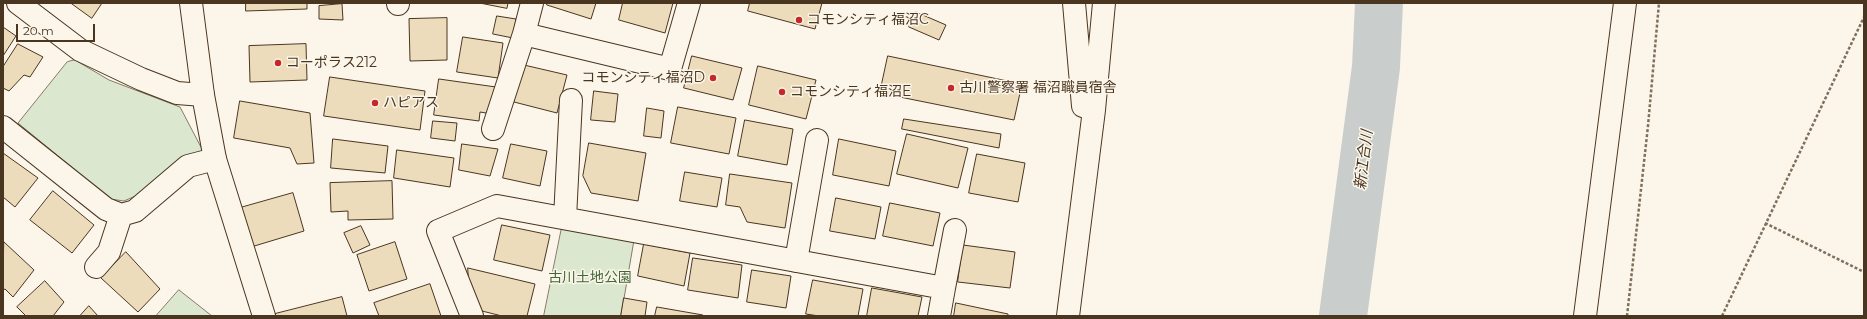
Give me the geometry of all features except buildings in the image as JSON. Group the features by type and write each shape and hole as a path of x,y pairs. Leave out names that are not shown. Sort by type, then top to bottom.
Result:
{"street":[{"path":"18,3 80,50 141,79 177,93 203,95"},
{"path":"191,3 203,95 215,160 264,316"},
{"path":"493,129 524,34 532,3"},
{"path":"524,34 670,69 689,3"},
{"path":"1074,3 1083,106 1094,110"},
{"path":"1068,316 1094,110 1104,3"},
{"path":"1585,316 1600,209 1625,3"},
{"path":"565,218 571,100"},
{"path":"3,126 106,209 121,215 135,211 188,166 215,160"},
{"path":"796,260 817,140"},
{"path":"472,316 438,231 497,206 944,288"},
{"path":"96,268 109,252 121,215"},
{"path":"939,316 955,230"}],"path":[{"path":"1626,316 1648,126 1659,3"},
{"path":"1722,316 1864,17"},
{"path":"1765,223 1864,272"}],"green space":[{"path":"75,60 109,80 180,107 203,151 154,188 124,201 110,199 18,123 67,62"},
{"name":"古川土地公園","path":"562,227 634,240 621,316 544,316"},
{"path":"179,290 212,316 156,316"}],"waterway":[{"name":"新江合川","path":"1343,316 1376,67 1379,3"}],"place":[{"name":"コモンシティ福沼C","path":"799,20"},
{"name":"コーポラス212","path":"278,63"},
{"name":"コモンシティ福沼D","path":"713,78"},
{"name":"古川警察署 福沼職員宿舎","path":"951,88"},
{"name":"コモンシティ福沼E","path":"782,92"},
{"name":"ハピアス","path":"375,103"}]}
